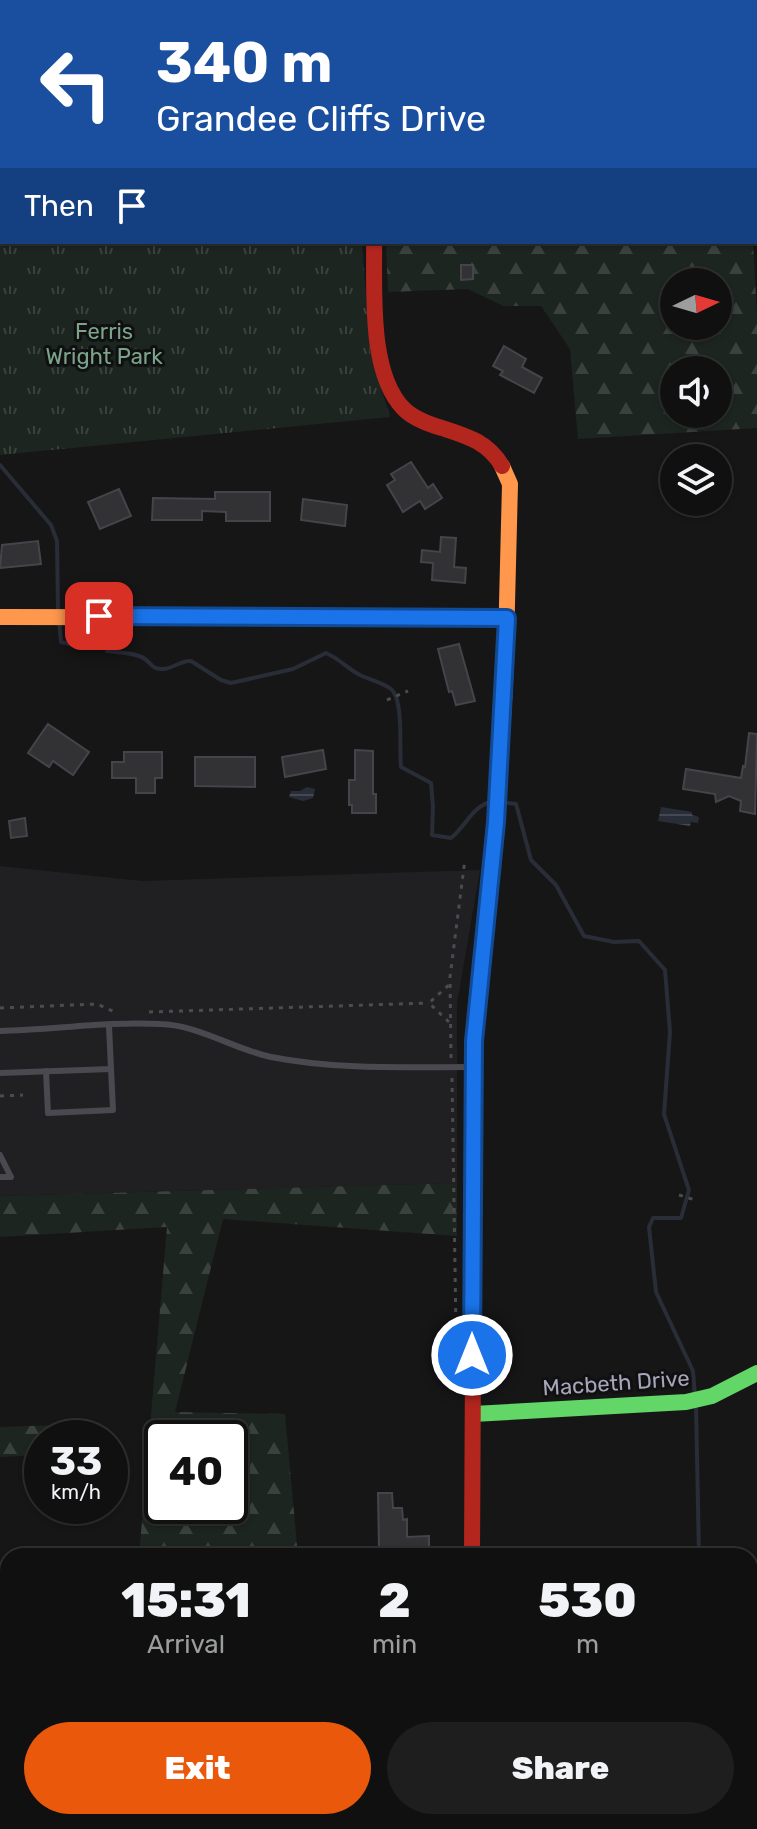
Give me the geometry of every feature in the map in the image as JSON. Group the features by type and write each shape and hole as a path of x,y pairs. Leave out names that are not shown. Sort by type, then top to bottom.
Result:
{"street":[{"path":"374,244 379,341 384,374 394,398 406,414 425,424 473,438 489,449 501,462 510,484 499,786 476,997 473,1067 472,1548"},
{"path":"0,617 507,618"},
{"name":"Macbeth Drive","path":"473,1414 694,1400 712,1396 757,1373"}],"lane":[{"path":"0,1031 161,1024 194,1030 255,1053 292,1061 404,1068 473,1067"},
{"path":"46,1071 48,1113 113,1110 109,1026"},
{"path":"0,1073 111,1069"},
{"path":"0,1155 11,1177 0,1177"}],"path":[{"path":"387,700 408,691"},
{"path":"456,1329 450,984 465,859"},
{"path":"148,1012 429,1003 450,984"},
{"path":"429,1003 450,1023"},
{"path":"0,1008 97,1004 117,1013"},
{"path":"0,1096 23,1095"},
{"path":"679,1195 695,1200"}],"shaded area":[{"path":"307,787 315,789 313,798 303,801 289,797 291,791"},
{"path":"661,807 692,812 692,815 699,817 698,823 691,822 690,826 658,821"},
{"path":"0,866 142,881 480,870 457,1004 457,1183 0,1196"}],"green space":[{"name":"Ferris Wright Park","path":"0,244 362,244 370,352 390,417 0,455"},
{"path":"386,244 753,244 757,428 578,439 570,349 541,306 503,306 468,289 388,292"},
{"path":"457,1183 457,1236 223,1219 175,1412 285,1414 297,1548 140,1548 144,1497 144,1524 248,1524 248,1420 151,1420 167,1227 0,1237 0,1196"},
{"path":"24,1426 24,1456 0,1457 0,1427"}],"building":[{"path":"461,265 473,265 473,279 461,280"},
{"path":"504,346 526,359 522,367 542,378 534,393 500,375 503,371 493,366"},
{"path":"411,462 428,488 433,484 442,498 425,509 420,501 403,512 387,485 395,480 391,474"},
{"path":"119,489 131,516 100,529 88,502"},
{"path":"215,492 270,492 270,521 226,521 226,512 202,511 202,520 152,520 153,498 215,499"},
{"path":"303,499 347,505 345,526 301,520"},
{"path":"441,537 456,538 454,567 466,568 465,583 432,580 433,563 421,562 422,550 440,552"},
{"path":"38,541 41,564 0,568 2,545"},
{"path":"459,644 475,701 456,705 452,691 449,692 438,649"},
{"path":"48,724 89,752 73,775 53,761 49,767 28,753"},
{"path":"749,733 757,734 755,814 740,811 741,801 729,796 716,802 715,794 683,789 686,769 741,778"},
{"path":"323,750 326,769 285,777 282,757"},
{"path":"355,750 373,751 376,813 352,813 352,805 349,805 349,780 355,780"},
{"path":"124,752 162,752 162,778 155,778 155,793 136,793 136,778 112,778 112,762 124,762"},
{"path":"195,757 255,757 255,787 195,786"},
{"path":"25,818 27,836 11,838 9,821"},
{"path":"378,1493 392,1493 393,1508 402,1508 403,1520 407,1519 407,1537 429,1536 429,1548 379,1548"}],"waterway":[{"path":"0,465 51,525 57,541 58,611"},
{"path":"59,620 61,642 87,648"},
{"path":"107,651 136,655 158,669 191,661 231,683 293,669 326,653 357,674 388,687 395,694 399,713 401,767 431,783 432,835 451,838 475,811 493,801"},
{"path":"501,802 516,804 531,860 556,885 584,936 614,942 639,941 665,970 670,1032 664,1114 689,1190 681,1218 653,1218 649,1227 656,1292 693,1371 695,1396"},
{"path":"696,1405 699,1548"}],"traffic: fast":[{"path":"473,1414 686,1402 712,1396 757,1373"}],"traffic: slow":[{"path":"474,1161 474,1041 499,786 505,684 510,484 502,466"},
{"path":"0,617 507,618"}],"traffic: jam":[{"path":"374,244 376,330 384,374 392,393 412,416 476,441 490,451 502,466"},
{"path":"472,1548 474,1161"}],"route":[{"path":"99,616 507,618 499,786 476,997 472,1355"}]}
